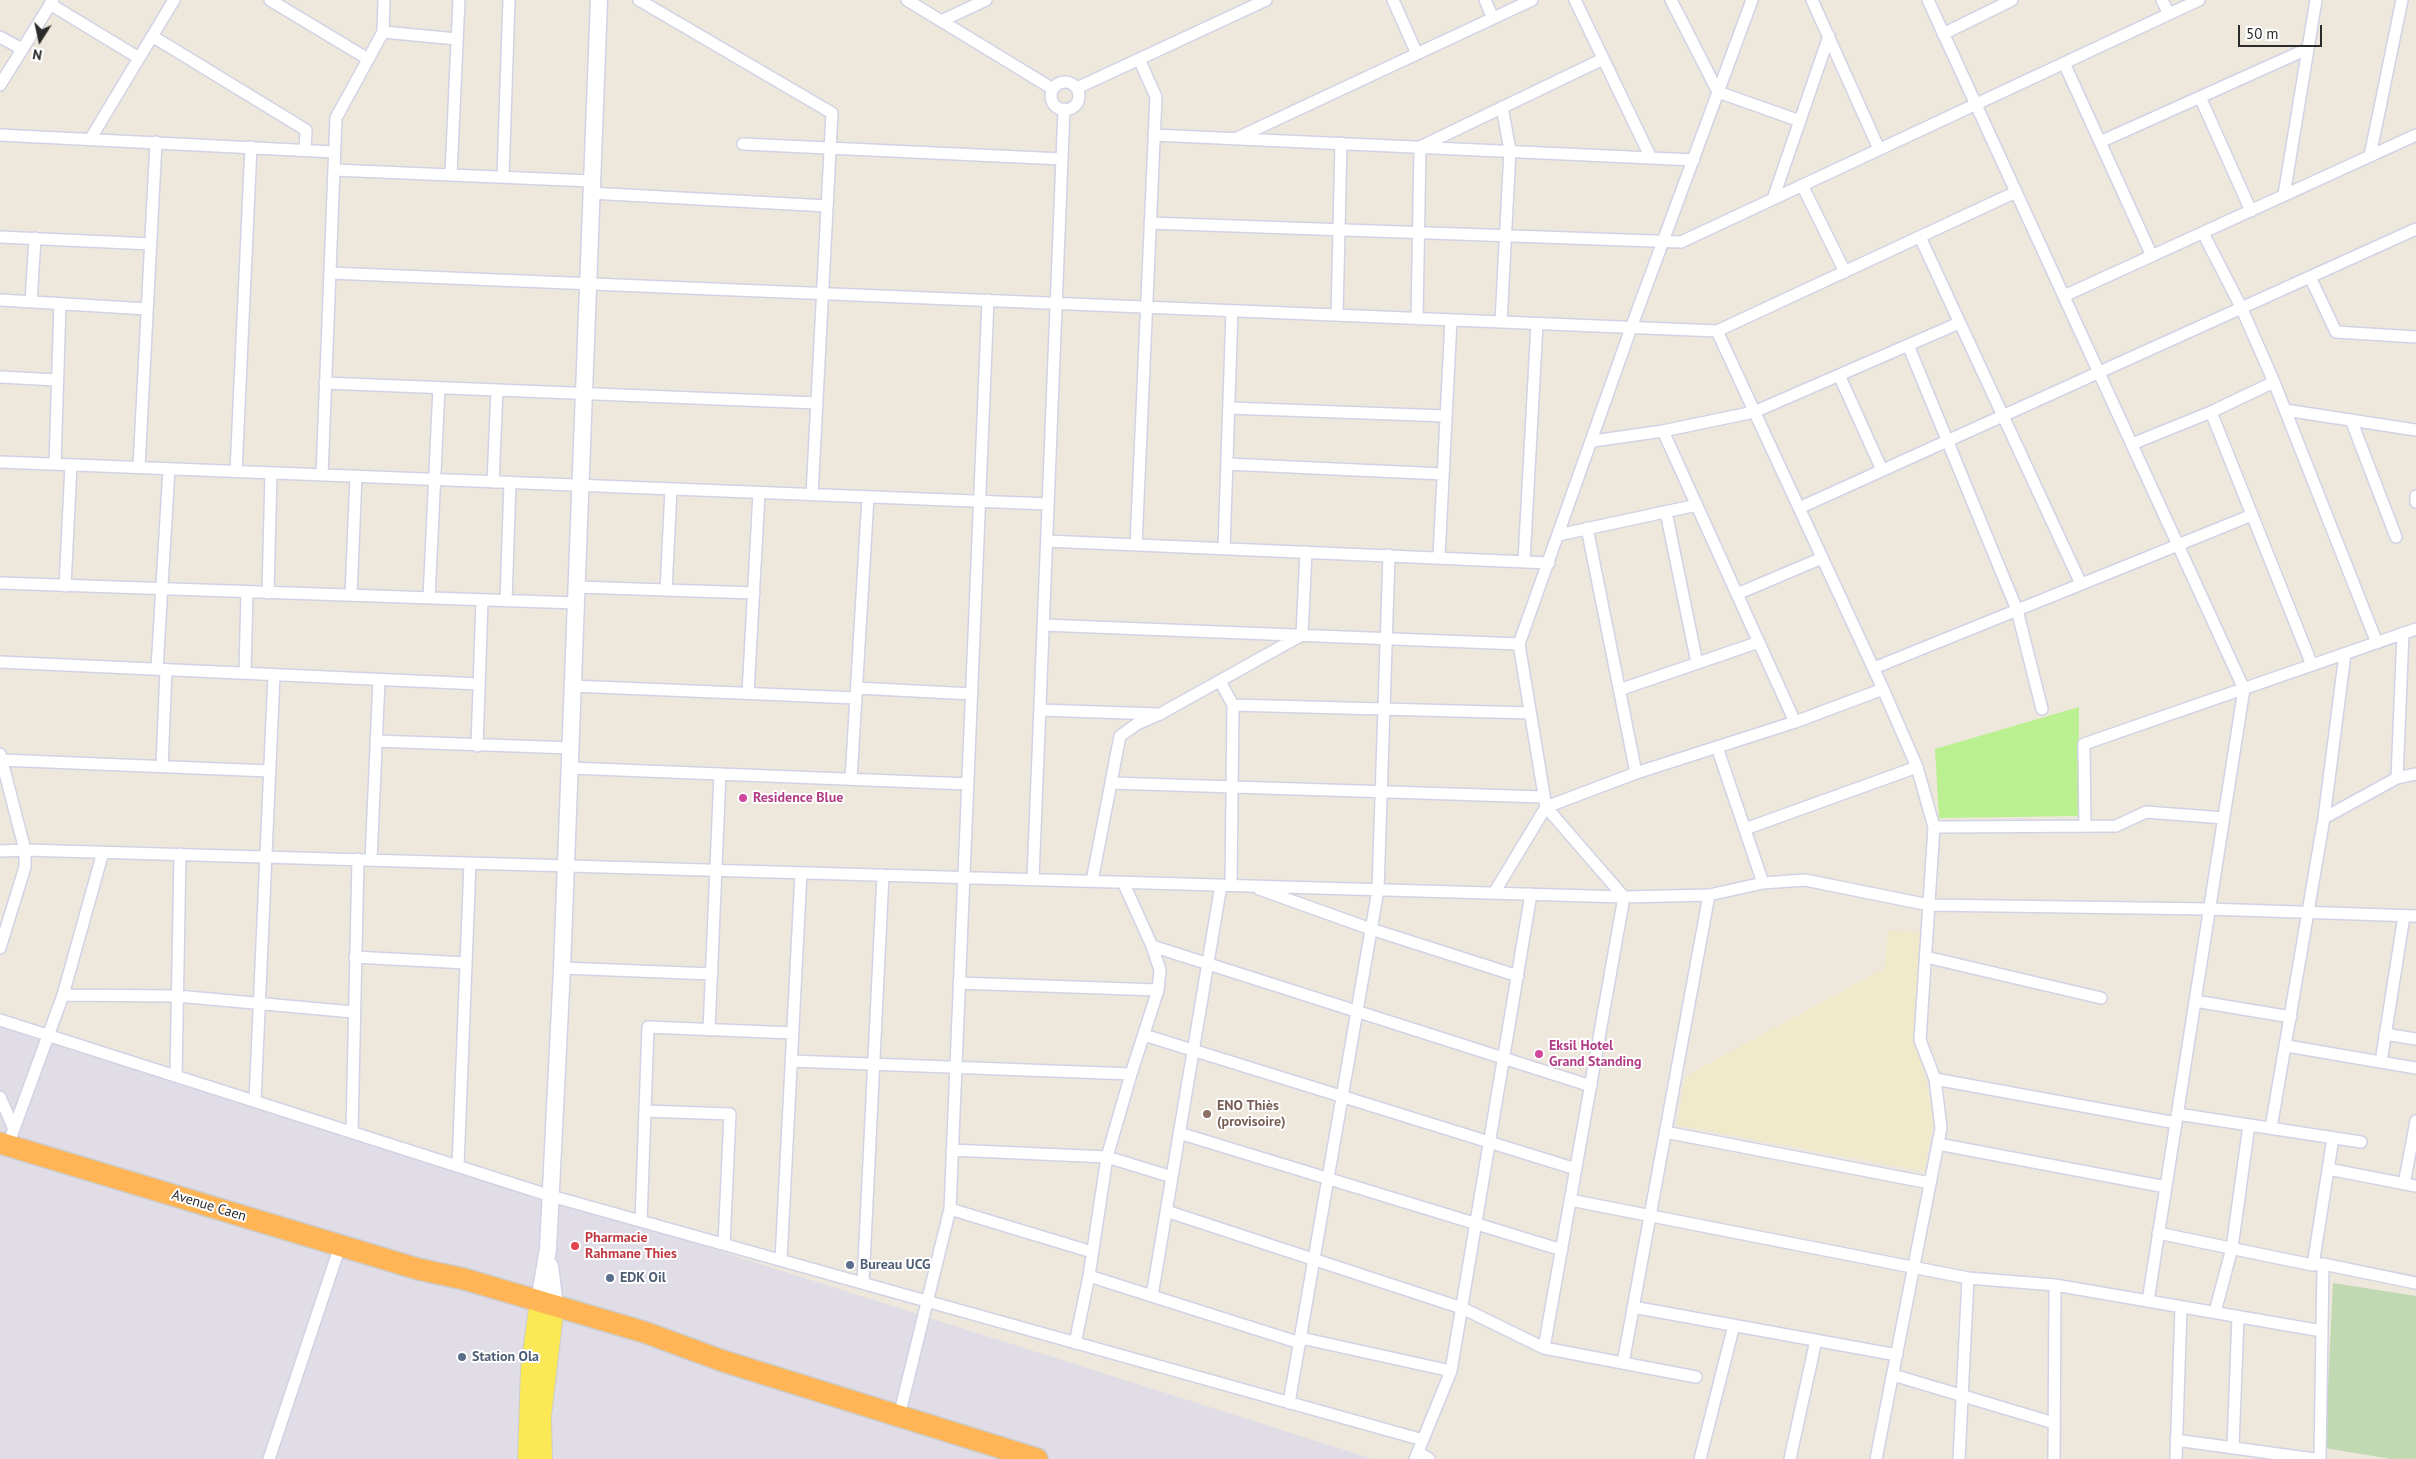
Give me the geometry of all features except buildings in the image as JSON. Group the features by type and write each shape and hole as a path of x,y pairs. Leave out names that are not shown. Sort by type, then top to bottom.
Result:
{"highway":[{"name":"Avenue Caen","path":"7,1139 340,1246 418,1269 464,1279 641,1343 723,1361 1037,1459"}],"main road":[{"path":"527,1459 530,1367 546,1309"},
{"path":"543,1459 542,1416 546,1309"}],"street":[{"path":"91,138 174,0"},
{"path":"270,0 368,59"},
{"path":"322,475 336,118 383,32 384,0"},
{"path":"451,174 459,0"},
{"path":"503,176 509,0"},
{"path":"546,1309 567,866 587,284 599,0"},
{"path":"639,0 832,113 812,495"},
{"path":"907,0 924,4 941,21 1053,89"},
{"path":"941,21 986,0"},
{"path":"1393,0 1417,54"},
{"path":"1485,0 1493,18"},
{"path":"1236,139 1532,0"},
{"path":"1575,0 1650,156"},
{"path":"1671,0 1718,92 1800,121"},
{"path":"1544,1348 1624,897 1545,802 1519,644 1631,328 1664,243 1752,0"},
{"path":"1812,0 1879,149"},
{"path":"1928,0 2244,688 2148,1301"},
{"path":"1943,34 2012,0"},
{"path":"2162,0 2168,14"},
{"path":"1150,223 1664,243 1680,242 2199,0"},
{"path":"2284,195 2316,0"},
{"path":"2370,156 2402,0"},
{"path":"1077,88 1262,1"},
{"path":"0,85 51,2 139,58"},
{"path":"383,32 457,39"},
{"path":"152,36 306,130 305,150"},
{"path":"1773,199 1829,36"},
{"path":"0,37 22,50"},
{"path":"2100,142 2307,49"},
{"path":"1136,544 1156,97 1139,59"},
{"path":"1420,147 1603,59"},
{"path":"2064,63 2152,256"},
{"path":"1065,82 1077,88 1079,96 1077,103 1072,108 1064,109 1053,102 1053,89 1065,82"},
{"path":"2200,97 2250,210"},
{"path":"1501,322 1510,150 1502,107"},
{"path":"1033,879 1064,109"},
{"path":"0,135 91,138 334,152"},
{"path":"1154,135 1650,156 1694,160"},
{"path":"2064,296 2416,135"},
{"path":"140,467 156,142"},
{"path":"1337,315 1341,143"},
{"path":"743,144 1062,159"},
{"path":"236,471 251,147"},
{"path":"1417,319 1420,147"},
{"path":"334,170 503,176 591,187 827,206"},
{"path":"1802,186 1845,272"},
{"path":"330,273 1717,331 2016,192"},
{"path":"1799,508 2416,229"},
{"path":"2202,233 2241,307 2274,382 2376,643"},
{"path":"0,237 151,244"},
{"path":"1920,237 2081,584"},
{"path":"31,302 35,238"},
{"path":"2310,276 2336,332 2416,337"},
{"path":"0,300 148,309"},
{"path":"898,1416 950,1209 988,300"},
{"path":"55,464 60,304"},
{"path":"1224,548 1232,311"},
{"path":"1439,558 1451,320"},
{"path":"1592,441 1664,431 1754,412 1959,322"},
{"path":"1524,561 1537,324"},
{"path":"1717,331 1918,767 1934,827 1920,1040 1936,1079 1941,1128 1876,1459"},
{"path":"1908,345 2017,610 2042,709"},
{"path":"1839,375 1882,470"},
{"path":"0,377 58,380"},
{"path":"2132,444 2211,412 2274,382"},
{"path":"326,383 817,403"},
{"path":"429,598 439,388"},
{"path":"493,482 497,390"},
{"path":"1229,408 1446,416"},
{"path":"2285,410 2416,430"},
{"path":"2211,412 2312,665"},
{"path":"2351,420 2396,537"},
{"path":"1664,431 1795,722"},
{"path":"0,462 1048,504"},
{"path":"1227,464 1443,474"},
{"path":"65,586 71,465"},
{"path":"162,767 162,589 169,468"},
{"path":"268,592 271,473"},
{"path":"351,595 356,476"},
{"path":"506,601 510,482"},
{"path":"666,590 671,489"},
{"path":"748,693 759,493"},
{"path":"2416,496 2416,502"},
{"path":"851,779 868,497"},
{"path":"1558,535 1698,505"},
{"path":"1666,512 1697,663"},
{"path":"1874,668 2252,515"},
{"path":"1587,528 1636,773"},
{"path":"1047,541 1548,563"},
{"path":"1302,635 1306,552"},
{"path":"1289,1403 1378,890 1388,555"},
{"path":"1737,594 1822,558"},
{"path":"0,583 576,603"},
{"path":"577,586 754,593"},
{"path":"245,674 247,592"},
{"path":"477,746 482,600"},
{"path":"1043,625 1519,644"},
{"path":"2085,826 2084,744 2416,629"},
{"path":"2397,778 2403,633"},
{"path":"1092,881 1120,736 1137,724 1160,714 1302,635"},
{"path":"1619,690 1759,642"},
{"path":"2272,1128 2287,1046 2306,914 2324,818 2344,654"},
{"path":"0,662 479,684"},
{"path":"255,1102 274,675"},
{"path":"371,860 379,680"},
{"path":"1152,1296 1208,965 1226,885 1232,787 1233,705 1220,681"},
{"path":"573,686 748,693 972,694"},
{"path":"1111,783 1381,792 1545,802 1795,722 1883,689"},
{"path":"1233,705 1530,713"},
{"path":"1040,710 1160,714"},
{"path":"376,741 570,748"},
{"path":"1717,747 1763,883"},
{"path":"0,948 24,876 25,850 1,757 162,767 269,771"},
{"path":"1744,829 1918,767"},
{"path":"570,768 968,784"},
{"path":"709,1030 720,774"},
{"path":"2324,818 2397,778 2416,774"},
{"path":"1494,893 1545,802"},
{"path":"1934,827 2116,826 2146,812 2224,818"},
{"path":"0,851 25,850 358,859 1624,897 1709,895 1763,883 1805,880 1929,904 2209,909 2306,914 2410,916 2385,1034 2381,1062"},
{"path":"7,1139 63,995 103,852"},
{"path":"176,1076 180,854"},
{"path":"352,1132 358,859"},
{"path":"458,1166 470,863"},
{"path":"781,1260 801,873"},
{"path":"863,1283 883,875"},
{"path":"1075,1343 1089,1276 1107,1157 1158,990 1160,970 1152,946 1123,882"},
{"path":"1249,886 1372,929 1518,976"},
{"path":"1430,1459 1417,1455 1452,1371 1531,894"},
{"path":"1623,1363 1709,895"},
{"path":"1152,946 1590,1086"},
{"path":"355,956 466,963"},
{"path":"1926,957 2101,998"},
{"path":"562,968 712,974"},
{"path":"959,983 1158,990"},
{"path":"63,995 177,996 354,1012"},
{"path":"2195,1001 2291,1017"},
{"path":"0,1020 551,1196 1422,1440"},
{"path":"641,1221 648,1027 793,1033"},
{"path":"2385,1034 2416,1039"},
{"path":"1144,1035 1576,1170"},
{"path":"2287,1046 2416,1068"},
{"path":"791,1061 1131,1074"},
{"path":"1936,1079 2176,1119 2249,1125 2362,1142"},
{"path":"0,1097 7,1139"},
{"path":"645,1111 730,1114 724,1244"},
{"path":"2404,1184 2416,1121"},
{"path":"2215,1312 2232,1248 2249,1125"},
{"path":"1665,1132 1930,1183"},
{"path":"1179,1133 1562,1250"},
{"path":"2320,1459 2322,1331 2318,1265 2333,1138"},
{"path":"1938,1144 2166,1186"},
{"path":"952,1150 1107,1157 1172,1177"},
{"path":"2328,1169 2416,1186"},
{"path":"1570,1200 1968,1278 2055,1285 2322,1331"},
{"path":"950,1209 1092,1252"},
{"path":"1166,1211 1462,1308 1544,1348 1696,1377"},
{"path":"2158,1233 2416,1283"},
{"path":"269,1459 340,1246"},
{"path":"1089,1276 1300,1340 1452,1371"},
{"path":"1959,1459 1968,1278"},
{"path":"2054,1459 2055,1285"},
{"path":"2176,1459 2181,1306"},
{"path":"1633,1307 1896,1355"},
{"path":"2233,1447 2238,1317"},
{"path":"1700,1459 1734,1325"},
{"path":"1790,1459 1816,1340"},
{"path":"1893,1375 2054,1423"},
{"path":"2176,1440 2314,1459"}],"shaded area":[{"path":"1888,931 1924,932 1913,1038 1920,1054 1934,1119 1924,1171 1677,1125 1686,1076 1885,968"},
{"path":"0,1022 1373,1459 0,1459"}],"green space":[{"path":"2079,707 2078,816 1939,818 1935,749"},
{"path":"2333,1283 2416,1296 2416,1459 2391,1459 2325,1448"}],"place":[{"name":"Residence Blue","path":"743,798"},
{"name":"Eksil Hotel Grand Standing","path":"1539,1054"},
{"name":"ENO Thiès (provisoire)","path":"1207,1114"},
{"name":"Pharmacie Rahmane Thies","path":"575,1246"},
{"name":"Bureau UCG","path":"850,1265"},
{"name":"EDK Oil","path":"610,1278"},
{"name":"Station Ola","path":"462,1357"}]}
